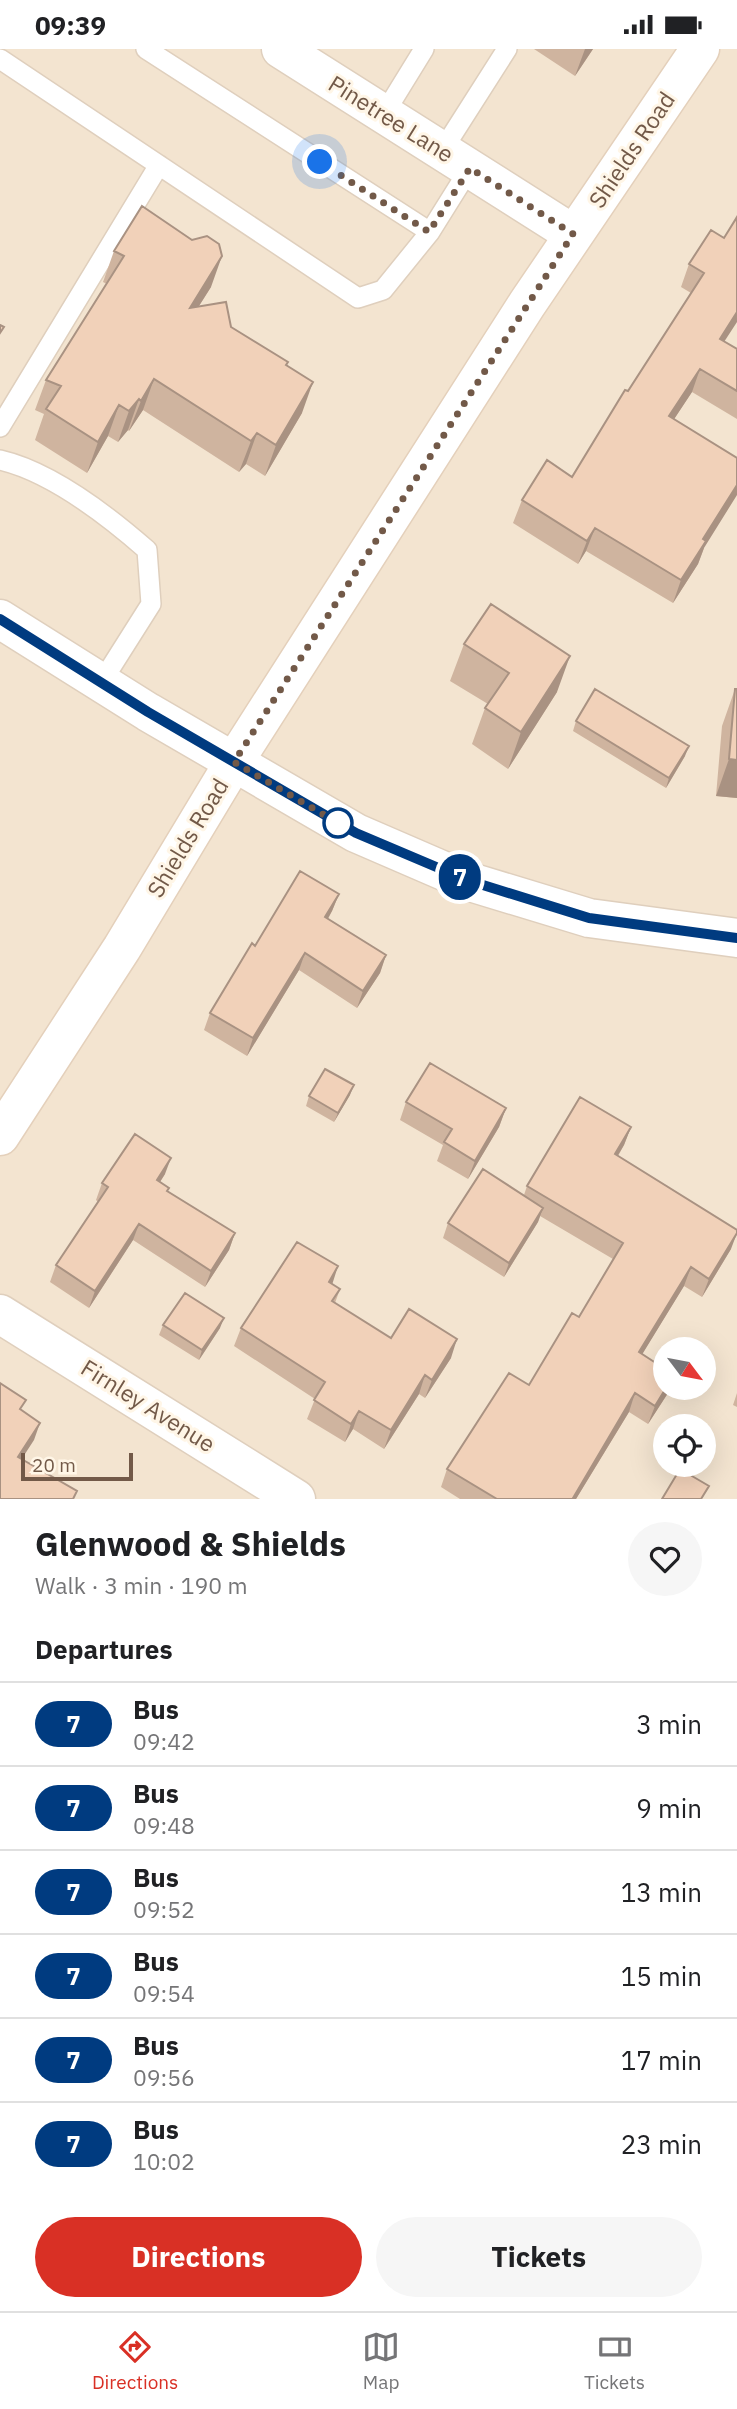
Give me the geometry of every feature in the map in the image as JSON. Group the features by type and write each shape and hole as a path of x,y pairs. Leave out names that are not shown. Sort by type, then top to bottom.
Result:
{"street":[{"name":"Pinetree Lane","path":"281,49 573,234"},
{"name":"Shields Road","path":"0,1136 122,948 234,762 573,234 616,176 700,49"},
{"path":"0,619 101,683 356,833 467,880 589,918 737,938"},
{"name":"Firnley Avenue","path":"0,1314 296,1499"}],"lane":[{"path":"146,49 429,232"},
{"path":"384,114 424,49"},
{"path":"0,59 358,298 383,291 429,232 456,160 507,49"},
{"path":"0,427 159,165"},
{"path":"0,460 23,465 104,514 147,549 151,604 101,683"}],"shaded area":[{"path":"0,49 737,49 737,1499 0,1499"}],"building":[{"path":"142,206 192,240 207,236 219,244 222,256 190,308 226,302 231,327 288,362 286,365 313,382 276,445 257,433 251,441 154,379 141,401 139,399 129,411 119,405 98,442 46,409 61,386 46,380 124,256 114,251"},
{"path":"737,217 737,312 720,339 737,349 737,391 700,369 669,416 737,458 737,485 681,580 595,528 587,541 522,500 547,460 572,477 625,390 628,391 704,273 689,264 711,230 724,238"},
{"path":"491,604 570,656 521,732 485,708 509,673 464,644"},
{"path":"595,689 689,746 669,778 576,721"},
{"path":"737,689 737,760 729,759"},
{"path":"300,871 339,894 325,917 386,955 363,991 305,953 253,1038 210,1013 252,943 255,946"},
{"path":"430,1063 506,1108 475,1161 444,1142 452,1129 406,1102"},
{"path":"325,1069 354,1085 338,1113 309,1096"},
{"path":"580,1097 631,1127 615,1154 737,1230 709,1279 691,1267 639,1352 653,1361 653,1400 659,1400 655,1406 635,1393 573,1498 575,1499 497,1499 447,1469 509,1373 529,1385 572,1313 579,1317 623,1243 527,1186"},
{"path":"135,1134 171,1158 157,1180 169,1188 167,1191 235,1233 211,1271 139,1224 95,1291 56,1265 108,1187 102,1183"},
{"path":"483,1169 543,1208 509,1263 448,1223"},
{"path":"297,1242 338,1266 329,1282 340,1289 332,1301 391,1338 409,1309 457,1339 432,1380 425,1375 391,1430 359,1411 351,1424 314,1400 325,1382 241,1328"},
{"path":"185,1293 224,1318 202,1350 163,1325"},
{"path":"0,1383 26,1400 20,1409 40,1423 18,1457 77,1491 73,1499 0,1499"},
{"path":"675,1477 694,1477 709,1486 701,1499 662,1499"}],"bus line":[{"name":"7","path":"0,619 148,712 356,833 467,880 589,918 737,938"}],"route":[{"path":"320,162 429,232 470,168 573,234 234,762 338,823"}]}
